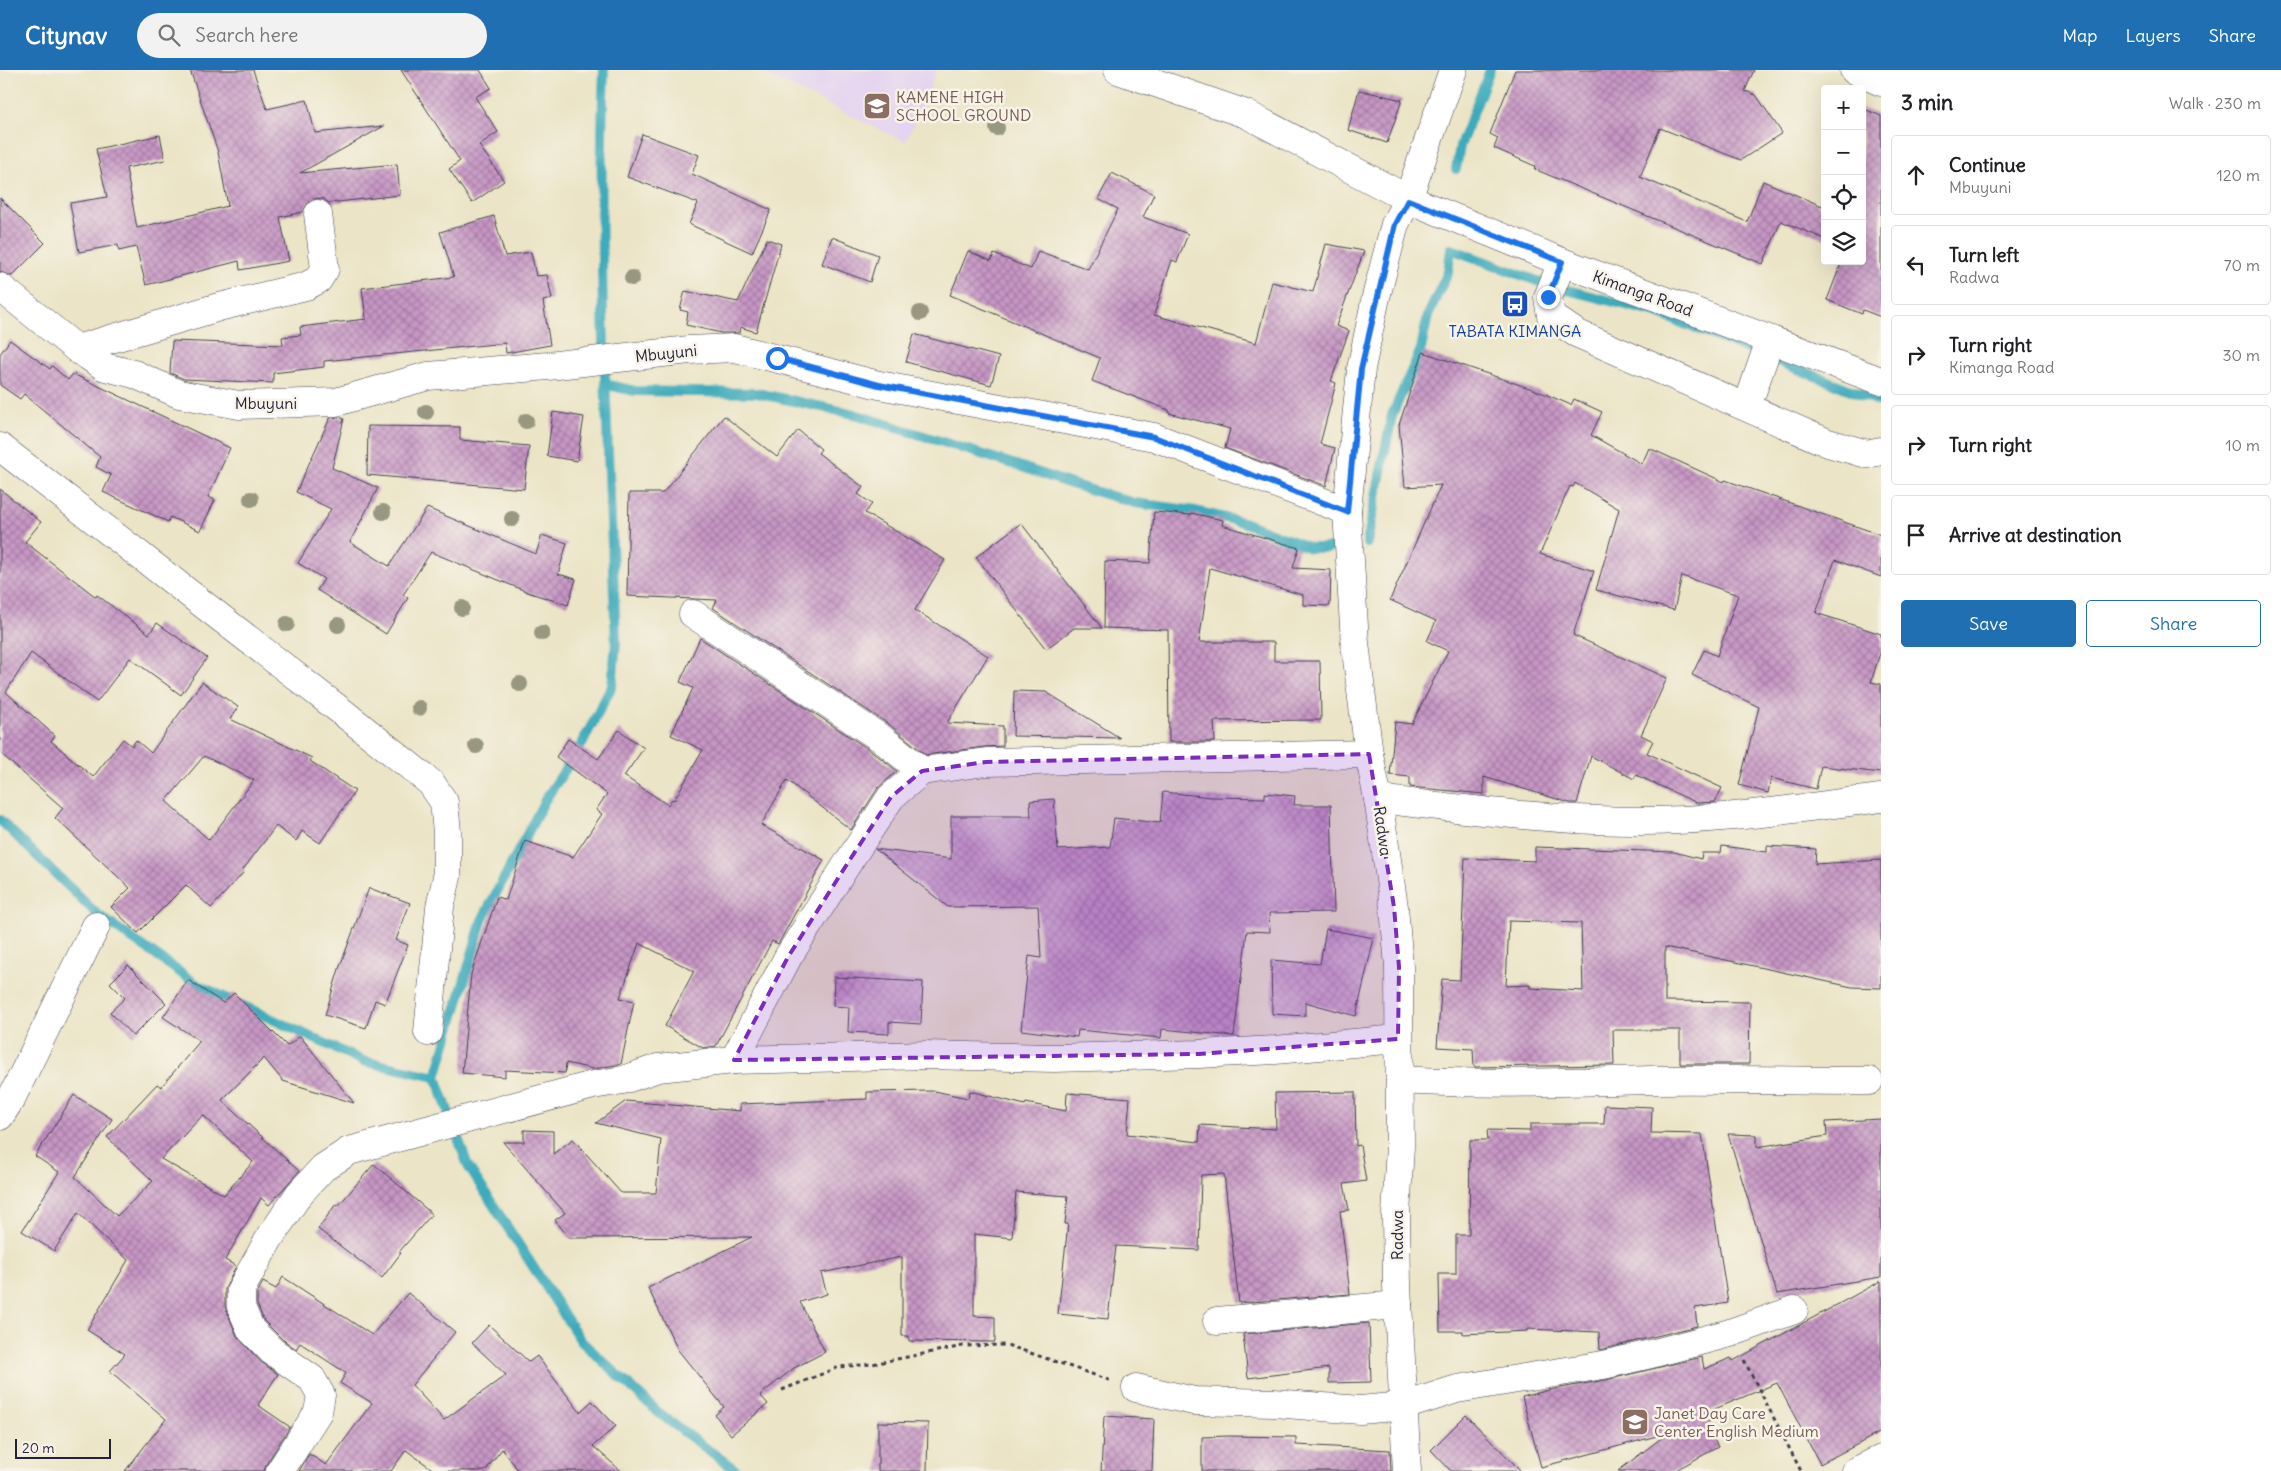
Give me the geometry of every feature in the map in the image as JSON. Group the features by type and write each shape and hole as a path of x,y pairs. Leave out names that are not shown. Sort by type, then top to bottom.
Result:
{"street":[{"name":"Kimanga Road","path":"1118,70 1246,114 1408,200 1562,262 1881,381"},
{"name":"Radwa","path":"1407,1471 1398,1305 1396,1215 1400,1080 1398,1039 1399,967 1394,907 1378,799 1369,754 1355,643 1347,512 1361,369 1395,224 1408,200 1453,70"},
{"path":"1854,70 1881,82"},
{"path":"77,349 219,307 306,286 318,280 325,269 318,214"},
{"path":"1562,262 1548,297 1551,316 1576,333 1828,443 1867,454 1881,451"},
{"name":"Mbuyuni","path":"0,287 77,349 105,367 134,374 179,394 239,405 336,402 428,376 548,366 689,350 735,348 879,385 1154,437 1347,512"},
{"path":"1747,407 1770,340"},
{"path":"0,447 431,783 444,802 447,832 447,877 440,907 428,1032"},
{"path":"693,614 882,739 922,771"},
{"path":"734,1060 788,957 849,860 891,797 922,771 986,762 1369,754"},
{"path":"1378,799 1492,811 1632,821 1760,814 1881,798"},
{"path":"0,1116 11,1099 96,926"},
{"path":"280,1471 318,1412 321,1395 312,1379 272,1352 250,1330 241,1307 241,1289 299,1194 323,1168 349,1151 592,1085 623,1080 658,1068 734,1060 925,1055 1054,1058 1199,1054 1275,1050 1398,1039"},
{"path":"1400,1080 1510,1084 1651,1080 1869,1081"},
{"path":"1217,1320 1398,1305"},
{"path":"1136,1388 1194,1402 1274,1403 1360,1410 1404,1406 1456,1389 1603,1366 1730,1333 1794,1310"},
{"path":"1856,1471 1881,1459"}],"path":[{"path":"1730,1333 1801,1471"},
{"path":"782,1390 839,1367 872,1364 963,1346 1007,1345 1136,1388"}],"highlighted area":[{"path":"1369,754 1394,907 1399,967 1398,1039 1199,1054 734,1060 788,957 849,861 891,797 922,771 986,762"}],"shaded area":[{"name":"KAMENE HIGH SCHOOL GROUND","path":"756,70 937,70 906,142"}],"building":[{"path":"190,70 253,70 267,109 307,100 315,133 384,126 300,173 397,164 400,195 329,203 324,199 317,198 309,201 303,212 280,217 289,261 240,270 239,261 146,285 136,247 119,251 118,245 79,252 70,203 107,197 96,149 160,135 165,160 126,168 137,228 228,206 218,152"},
{"path":"401,70 480,70 491,88 475,97 498,132 479,145 504,181 472,203 449,169 460,161"},
{"path":"1515,70 1754,70 1745,91 1756,95 1782,133 1741,160 1660,128 1640,177 1747,222 1763,181 1821,206 1821,237 1781,221 1763,264 1534,169 1535,166 1494,148 1498,138 1490,134"},
{"path":"1359,90 1402,100 1387,143 1348,130"},
{"path":"1866,110 1881,116 1881,317 1863,310 1862,314 1827,300 1840,265 1866,265"},
{"path":"642,134 699,155 692,174 771,210 752,253 689,224 698,203 627,177"},
{"path":"1112,173 1154,194 1143,217 1188,234 1177,262 1172,260 1154,315 1256,343 1272,282 1313,292 1326,244 1364,251 1336,326 1349,331 1331,381 1336,383 1320,444 1335,448 1326,486 1225,448 1230,429 1169,413 1169,410 1092,381 1100,358 950,295 968,251 991,261 994,254 1031,269 1038,251 1088,269 1118,209 1098,199"},
{"path":"0,198 45,243 12,276 0,272"},
{"path":"494,216 505,256 531,252 536,276 547,275 552,299 543,301 550,345 506,353 505,343 324,361 324,367 273,373 273,383 184,379 170,373 172,341 283,345 282,337 301,335 300,327 366,319 362,288 454,277 440,232"},
{"path":"832,237 878,255 870,282 822,264"},
{"path":"767,239 781,244 756,332 740,327 739,333 721,333 686,325 688,312 680,310 685,291 738,302"},
{"path":"914,334 999,357 991,385 906,362"},
{"path":"10,340 50,369 52,366 68,380 73,374 230,448 208,497 215,500 200,531 170,517 168,522 103,492 111,475 96,467 100,457 24,394 20,399 0,385 0,354"},
{"path":"1423,352 1538,391 1571,405 1574,399 1602,412 1591,435 1642,464 1649,448 1724,482 1725,480 1881,535 1881,577 1835,560 1816,613 1881,634 1881,650 1871,682 1881,684 1881,773 1821,766 1816,789 1771,778 1768,793 1739,785 1759,707 1692,675 1704,650 1717,656 1738,595 1682,576 1674,610 1596,590 1619,509 1575,483 1573,487 1570,486 1540,554 1594,571 1573,635 1667,678 1641,735 1653,741 1647,753 1722,788 1715,802 1697,803 1636,775 1634,779 1591,756 1577,803 1570,803 1484,777 1484,794 1410,787 1410,777 1390,775 1395,722 1412,724 1448,651 1427,641 1436,621 1390,600 1441,485 1405,487 1399,425"},
{"path":"553,412 584,417 577,461 547,456"},
{"path":"724,416 777,457 798,430 821,449 818,453 863,487 858,494 872,504 865,513 945,560 915,610 988,656 947,723 1003,726 1003,746 926,755 891,726 713,608 717,600 627,596 629,493 663,493"},
{"path":"339,417 344,419 332,468 378,488 350,542 389,566 427,508 536,554 542,535 567,543 558,574 576,579 568,605 530,593 431,552 403,595 408,598 386,634 317,590 324,579 298,563 331,509 296,492 330,418"},
{"path":"368,426 460,427 460,440 529,446 524,489 367,475"},
{"path":"0,489 41,522 25,542 96,597 97,595 149,634 157,623 207,658 181,695 130,658 97,702 31,653 6,692 55,736 51,741 93,777 123,739 132,746 136,740 151,753 202,682 238,707 230,719 312,758 310,761 355,791 320,843 302,831 296,841 276,826 242,871 244,872 211,908 186,885 138,933 111,907 130,888 55,818 63,808 0,753","holes":["204,756 254,780 209,840 166,801"]},
{"path":"1154,512 1191,515 1191,513 1223,520 1222,525 1299,548 1293,568 1331,570 1330,606 1303,605 1303,595 1210,568 1199,642 1274,642 1274,661 1320,661 1321,720 1214,721 1215,742 1169,742 1168,630 1104,628 1105,561 1150,563"},
{"path":"1021,523 1102,628 1074,628 1046,649 976,557"},
{"path":"700,638 873,752 897,771 878,788 851,830 787,780 761,825 824,860 778,944 772,941 716,1046 703,1048 665,1026 694,971 639,943 620,998 634,1001 621,1064 593,1069 566,1063 565,1073 505,1070 505,1077 462,1073 471,974 497,897 506,900 525,841 573,857 602,814 596,810 607,794 556,757 568,739 598,759 619,730 644,748 624,776 668,805 672,799 674,800 703,750 671,735 693,688 680,682"},
{"path":"1014,691 1046,692 1120,738 1013,736"},
{"path":"1163,792 1211,797 1265,798 1265,793 1295,796 1294,805 1331,805 1334,912 1269,913 1270,932 1247,931 1234,1036 1162,1029 1161,1038 1078,1030 1077,1037 1021,1030 1029,956 1041,958 1038,906 948,907 875,849 951,859 951,816 1031,816 1030,801 1054,799 1058,850 1110,847 1114,818 1160,823"},
{"path":"1722,846 1767,852 1767,846 1816,849 1815,864 1881,860 1881,988 1852,987 1665,947 1665,1001 1750,1002 1749,1064 1680,1064 1680,1030 1613,1030 1614,1065 1474,1067 1473,1049 1437,1047 1442,979 1460,980 1465,858 1535,861 1535,847 1674,852 1701,859 1702,853 1721,853","holes":["1509,921 1581,923 1583,991 1530,988 1530,985 1506,986"]},
{"path":"369,888 410,903 396,940 408,945 385,1004 375,1000 366,1028 325,1015 339,969"},
{"path":"1326,929 1374,938 1356,1016 1305,1002 1305,1016 1272,1014 1271,960 1320,964"},
{"path":"128,965 166,1003 133,1036 110,1012 125,998 110,983"},
{"path":"834,977 923,982 921,1024 889,1022 889,1034 848,1032 849,1007 833,1006"},
{"path":"188,980 223,1003 234,993 287,1046 300,1036 354,1103 283,1081 264,1058 222,1100 299,1171 269,1205 261,1198 225,1260 236,1266 225,1289 225,1307 237,1336 261,1362 278,1374 258,1405 290,1427 264,1471 125,1471 166,1419 110,1371 125,1354 87,1330 128,1260 78,1213 54,1251 22,1231 59,1172 35,1156 74,1095 112,1119 75,1177 117,1216 153,1181 107,1137 157,1084 161,1087 200,1041 163,1017","holes":["203,1115 253,1162 224,1195 161,1159"]},
{"path":"934,1091 968,1098 970,1091 1025,1105 1026,1103 1066,1111 1067,1093 1130,1098 1127,1134 1199,1142 1200,1125 1276,1129 1275,1093 1355,1092 1356,1146 1360,1145 1366,1181 1344,1184 1349,1210 1340,1211 1350,1294 1239,1303 1224,1174 1201,1175 1199,1250 1116,1246 1108,1319 1058,1314 1068,1224 1065,1224 1068,1196 1016,1192 1012,1238 974,1234 974,1316 995,1317 995,1342 909,1341 909,1336 902,1336 902,1257 821,1273 827,1294 800,1302 825,1352 794,1368 760,1395 768,1404 731,1435 715,1415 724,1407 678,1350 648,1288 752,1237 569,1238 555,1220 565,1213 503,1142 524,1142 524,1130 553,1131 553,1154 573,1139 621,1193 656,1193 661,1139 596,1123 626,1101 740,1111 740,1104 867,1099 867,1092"},
{"path":"1605,1105 1652,1107 1651,1133 1702,1134 1728,1303 1695,1308 1697,1326 1600,1350 1599,1332 1527,1329 1527,1331 1463,1334 1463,1331 1440,1331 1439,1274 1456,1274 1456,1235 1469,1235 1470,1140 1488,1140 1487,1130 1530,1131 1530,1124 1604,1124"},
{"path":"1881,1119 1881,1277 1777,1294 1728,1134 1757,1135 1757,1147 1827,1136 1826,1122"},
{"path":"374,1164 432,1214 399,1252 401,1253 382,1278 318,1229 336,1204 338,1206"},
{"path":"283,1277 372,1335 408,1293 455,1332 412,1385 444,1420 506,1375 472,1343 489,1325 529,1362 537,1356 580,1412 592,1401 616,1426 593,1446 621,1471 519,1471 502,1449 485,1471 435,1471 406,1450 391,1471 299,1471 309,1454 326,1465 372,1403 340,1383 346,1373 300,1343 296,1349 282,1339 264,1321 257,1304 257,1293 263,1282 276,1289"},
{"path":"1881,1281 1881,1432 1820,1464 1777,1383 1710,1411 1714,1420 1705,1423 1718,1447 1674,1471 1618,1471 1668,1433 1541,1467 1522,1397 1549,1390 1606,1380 1702,1357 1704,1369 1731,1358 1733,1361"},
{"path":"1369,1323 1371,1382 1329,1383 1329,1368 1248,1378 1243,1334"},
{"path":"1466,1415 1521,1471 1451,1471 1431,1450"},
{"path":"1104,1416 1154,1419 1152,1471 1101,1471"},
{"path":"878,1422 928,1423 927,1471 878,1471"},
{"path":"1202,1437 1296,1437 1296,1445 1390,1450 1391,1471 1202,1471"}],"waterway":[{"path":"604,70 602,285 616,643 612,686 579,749 545,800 482,920 436,1077 468,1166 581,1341 660,1414 737,1471"},
{"path":"1456,169 1460,146 1490,70"},
{"path":"1367,543 1392,415 1421,349 1428,315 1448,272 1451,249 1548,285 1657,313 1881,402"},
{"path":"606,387 608,385 635,391 757,393 854,414 1135,503 1196,511 1243,522 1310,548 1329,548"},
{"path":"0,820 97,914 198,985 363,1061 436,1077"}],"place":[{"name":"KAMENE HIGH SCHOOL GROUND","path":"877,106"},
{"name":"TABATA KIMANGA","path":"1515,304"},
{"name":"Janet Day Care Center English Medium","path":"1635,1422"}],"route":[{"path":"777,358 879,385 1154,437 1347,512 1361,369 1376,298 1395,224 1408,200 1562,262 1548,297"}]}
